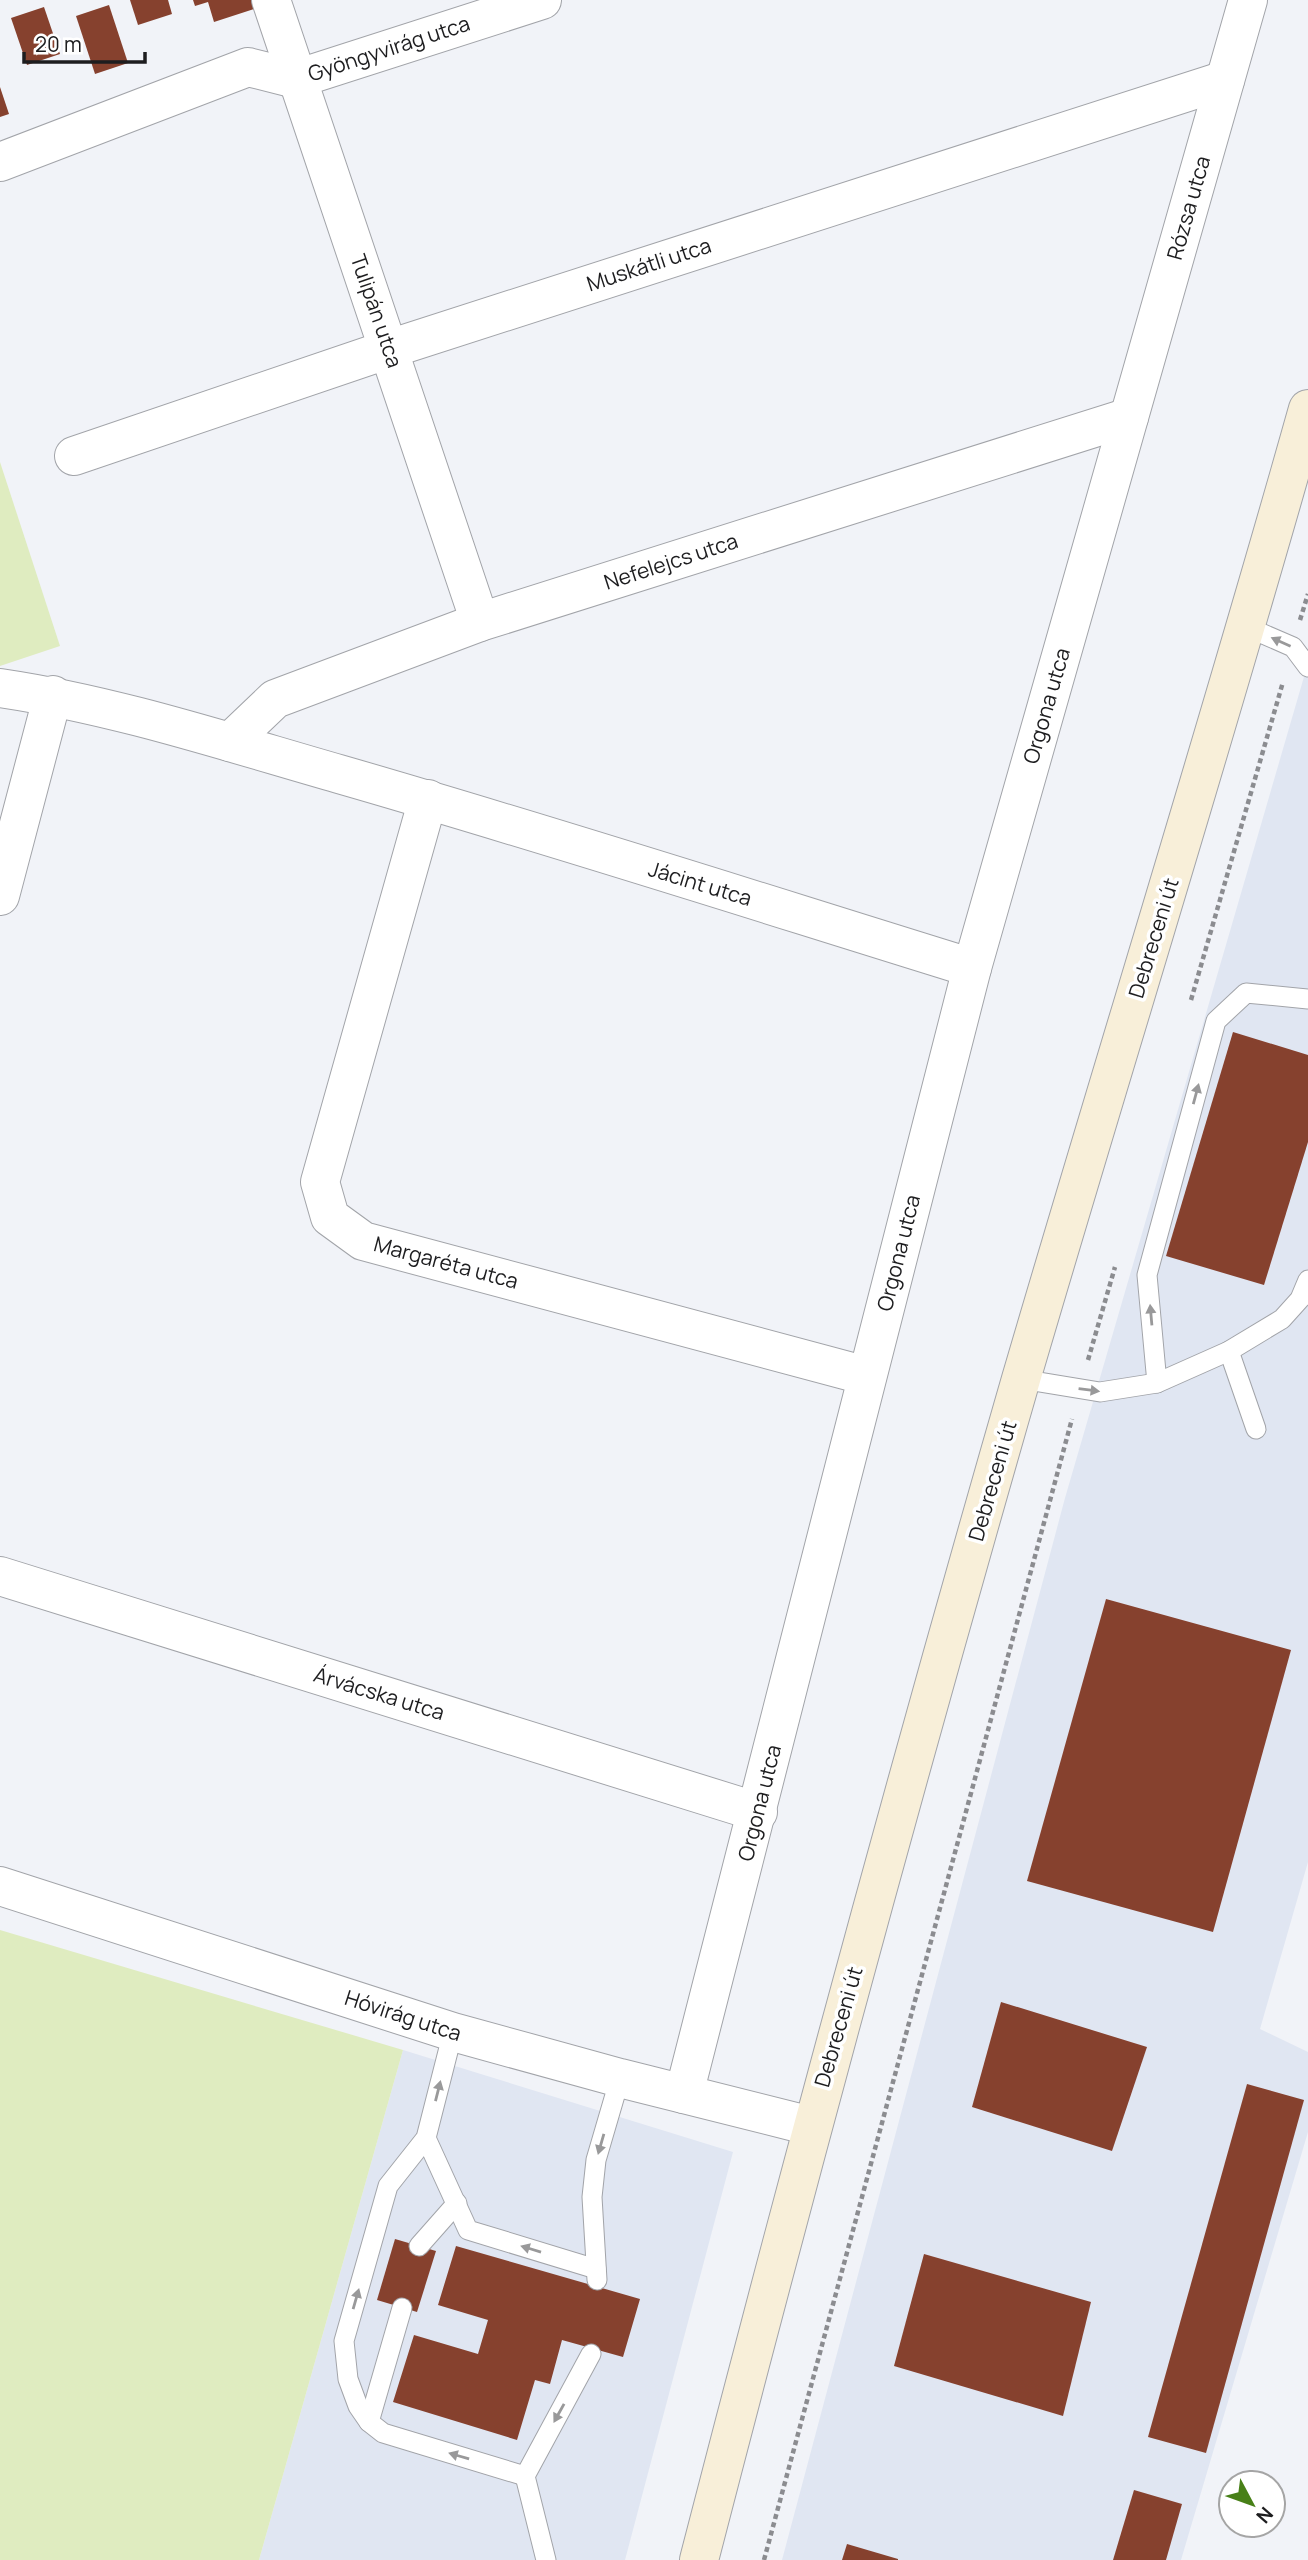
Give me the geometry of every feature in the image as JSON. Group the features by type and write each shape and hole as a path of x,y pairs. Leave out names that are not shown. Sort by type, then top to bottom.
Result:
{"street":[{"name":"Tulipán utca","path":"271,0 480,622"},
{"name":"Gyöngyvirág utca","path":"0,162 248,67 296,79 542,0"},
{"name":"Rózsa utca","path":"1129,417 1248,0"},
{"name":"Muskátli utca","path":"74,456 389,349 1226,80"},
{"name":"Debreceni út","path":"699,2560 811,2126 1021,1379 1247,627 1308,409"},
{"name":"Nefelejcs utca","path":"230,742 275,699 480,622 1129,417"},
{"name":"Orgona utca","path":"684,2094 972,968 1129,417"},
{"path":"0,688 53,695 428,799"},
{"path":"0,896 53,695"},
{"name":"Jácint utca","path":"428,799 972,968"},
{"name":"Margaréta utca","path":"428,799 320,1182 330,1217 363,1241 867,1376"},
{"name":"Árvácska utca","path":"0,1576 758,1812"},
{"name":"Hóvirág utca","path":"0,1886 453,2032 811,2126"}],"lane":[{"path":"1247,627 1293,647 1308,667"},
{"path":"1157,1383 1147,1275 1216,1021 1246,993 1308,999"},
{"path":"1021,1379 1100,1392 1157,1383 1229,1351 1282,1319 1300,1299 1308,1280"},
{"path":"1229,1351 1256,1429"},
{"path":"453,2032 426,2138 388,2186 344,2341 348,2378 358,2406 369,2422 383,2433 525,2476"},
{"path":"426,2138 468,2230 597,2276 592,2197 596,2160 620,2078"},
{"path":"419,2245 457,2203"},
{"path":"369,2422 402,2308"},
{"path":"546,2560 525,2476 592,2354"}],"path":[{"path":"1190,1005 1308,594"},
{"path":"764,2560 1118,1256"}],"shaded area":[{"path":"1308,663 1308,1862 1260,2029 1308,2052 1308,2132 1181,2560 782,2560 1065,1498"},
{"path":"403,2050 733,2152 625,2560 259,2560"}],"green space":[{"path":"0,462 60,646 0,666"},
{"path":"0,1930 403,2050 259,2560 0,2560"}],"building":[{"path":"130,0 168,0 172,14 138,25"},
{"path":"193,0 251,0 254,9 214,22 208,2 195,6"},
{"path":"109,5 128,63 95,74 76,16"},
{"path":"44,7 60,54 27,65 11,18"},
{"path":"0,87 9,114 0,117"},
{"path":"1233,1032 1308,1055 1308,1142 1264,1285 1166,1256"},
{"path":"1106,1599 1291,1650 1213,1932 1027,1881"},
{"path":"1001,2002 1147,2047 1112,2151 972,2107"},
{"path":"1247,2084 1304,2100 1206,2453 1148,2437"},
{"path":"395,2239 436,2251 417,2312 377,2300"},
{"path":"456,2246 640,2299 623,2357 562,2340 550,2384 535,2380 517,2440 393,2402 414,2335 478,2354 488,2320 438,2305"},
{"path":"924,2254 1091,2302 1063,2416 894,2366"},
{"path":"1134,2490 1182,2504 1166,2560 1113,2560"},
{"path":"847,2544 898,2559 898,2560 842,2560"}]}
